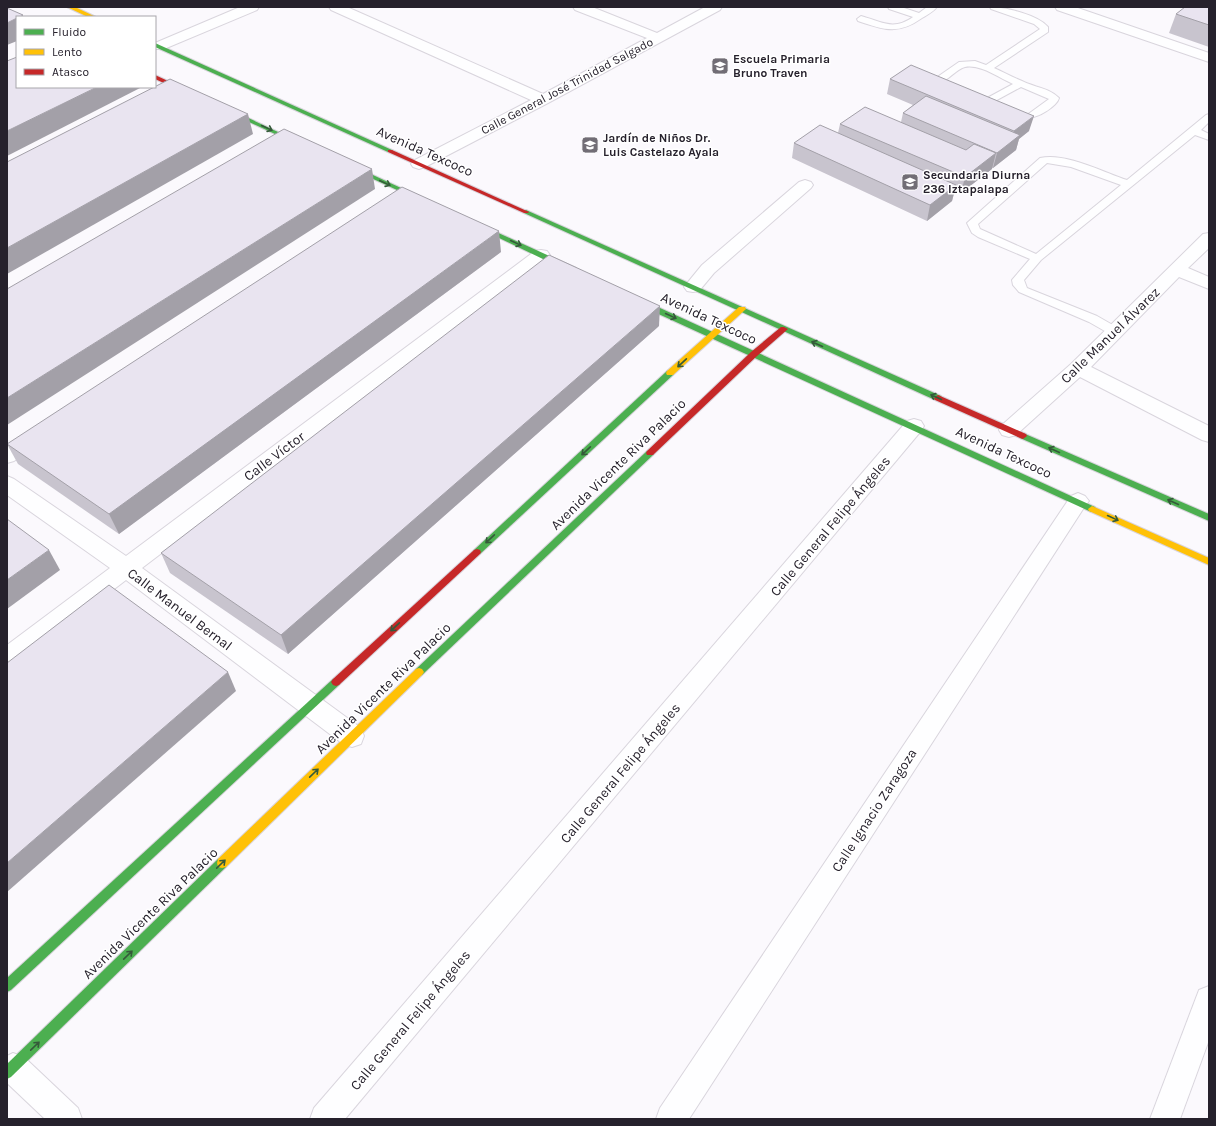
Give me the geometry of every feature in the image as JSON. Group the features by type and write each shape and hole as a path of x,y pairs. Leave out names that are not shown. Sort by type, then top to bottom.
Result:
{"main road":[{"path":"70,7 86,16"},
{"name":"Avenida Texcoco","path":"156,46 1009,430 1209,518"},
{"path":"176,66 190,60"},
{"path":"157,76 198,97"},
{"path":"212,103 285,144 313,150"},
{"path":"341,163 404,199 431,204"},
{"path":"466,220 584,275"},
{"name":"Avenida Texcoco","path":"626,295 1209,562"},
{"name":"Avenida Vicente Riva Palacio","path":"7,986 711,335 742,309"},
{"name":"Avenida Vicente Riva Palacio","path":"10,1070 352,736 754,354 784,329"}],"street":[{"path":"156,46 252,7"},
{"path":"336,7 543,100"},
{"path":"580,7 658,38"},
{"name":"Calle General José Trinidad Salgado","path":"419,164 543,100 714,7"},
{"path":"1062,7 1209,58"},
{"path":"170,97 184,90"},
{"path":"693,287 708,270 805,185"},
{"name":"Calle Manuel Álvarez","path":"1009,430 1078,368 1209,238"},
{"name":"Calle Víctor","path":"7,658 542,255"},
{"path":"1177,270 1209,284"},
{"path":"1078,368 1209,434"},
{"path":"7,456 53,426"},
{"name":"Calle General Felipe Ángeles","path":"325,1119 914,426"},
{"name":"Calle Manuel Bernal","path":"7,484 126,568 309,706 352,736"},
{"name":"Calle Ignacio Zaragoza","path":"671,1119 1078,501"},
{"path":"1165,1119 1209,1000"},
{"path":"10,1070 67,1119"}],"lane":[{"path":"892,7 920,16"},
{"path":"861,19 886,28 899,29 933,7"},
{"path":"987,68 1045,30 1044,27 1037,22 994,7"},
{"path":"938,80 962,64 975,64 987,68 1054,98 1053,102 1032,115"},
{"path":"992,99 1020,84"},
{"path":"1114,331 1093,319 1023,290 1019,285 1018,280 1037,258 1129,185 1209,117"},
{"path":"1194,131 1209,137"},
{"path":"1037,258 976,231 972,222 1044,160 1050,159 1064,162 1129,185"}],"building":[{"path":"1185,7 1209,7 1209,25 1176,14"},
{"path":"7,8 23,15 16,16 16,18 7,23"},
{"path":"16,57 16,88 95,88 7,131 7,61"},
{"path":"911,65 1034,116 1014,131 890,79"},
{"path":"170,79 248,114 7,248 7,162 152,88 156,88 156,86"},
{"path":"926,96 1020,135 997,153 903,113"},
{"path":"865,107 966,150 974,144 996,153 965,177 840,124"},
{"path":"820,125 956,185 930,205 794,143"},
{"path":"284,129 372,169 7,398 7,289"},
{"path":"402,187 499,231 109,514 7,444"},
{"path":"549,255 660,306 281,635 161,553"},
{"path":"7,519 49,550 7,580"},
{"path":"109,585 228,672 7,863 7,663"}],"traffic: fast":[{"path":"156,45 390,151"},
{"path":"223,108 305,146"},
{"path":"347,165 425,201"},
{"path":"526,212 938,398"},
{"path":"472,223 573,270"},
{"path":"633,299 1092,509"},
{"path":"477,552 670,373"},
{"path":"1023,436 1209,518"},
{"path":"419,672 650,453"},
{"path":"7,986 336,682"},
{"path":"7,1073 222,863"}],"traffic: slow":[{"path":"70,7 91,16"},
{"path":"670,373 742,309"},
{"path":"1092,509 1209,562"},
{"path":"222,863 419,672"}],"traffic: jam":[{"path":"156,77 192,94"},
{"path":"390,151 526,212"},
{"path":"650,453 754,354 784,329"},
{"path":"938,398 1023,436"},
{"path":"336,682 477,552"}],"place":[{"name":"Escuela Primaria Bruno Traven","path":"720,66"},
{"name":"Jardín de Niños Dr. Luis Castelazo Ayala","path":"590,145"},
{"name":"Secundaria Diurna 236 Iztapalapa","path":"910,182"}]}
